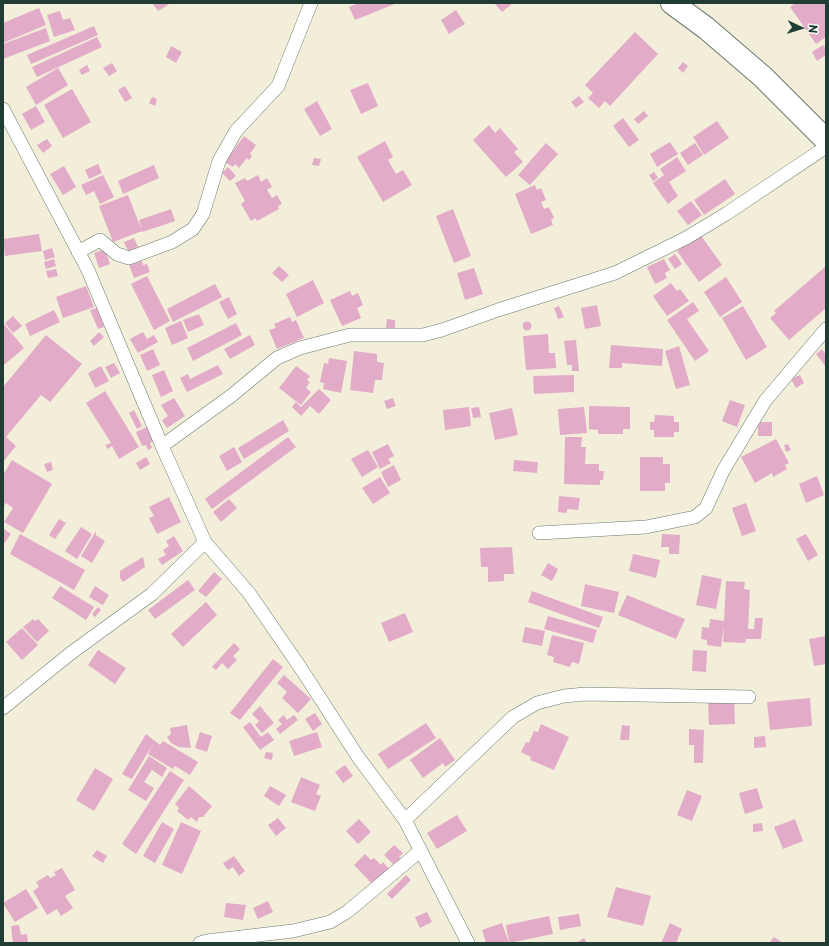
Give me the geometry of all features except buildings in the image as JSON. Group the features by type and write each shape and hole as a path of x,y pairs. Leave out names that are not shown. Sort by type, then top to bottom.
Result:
{"highway":[{"path":"672,3 706,28 763,77 826,140"}],"street":[{"path":"78,252 100,240 117,254 129,258 172,242 193,229 203,214 219,161 236,131 278,86 311,3"},
{"path":"3,109 88,270 162,446 205,542 249,593 302,670 358,757 405,820 468,943"},
{"path":"162,446 231,396 277,358 300,348 350,335 423,335 442,330 505,307 615,273 686,238 726,214 826,147"},
{"path":"539,533 646,526 695,516 706,508 723,471 765,401 826,329"},
{"path":"3,708 71,653 152,594 205,542"},
{"path":"405,820 472,754 513,718 536,703 564,696 585,694 749,697"},
{"path":"200,943 293,931 330,922 347,912 420,851"}]}
